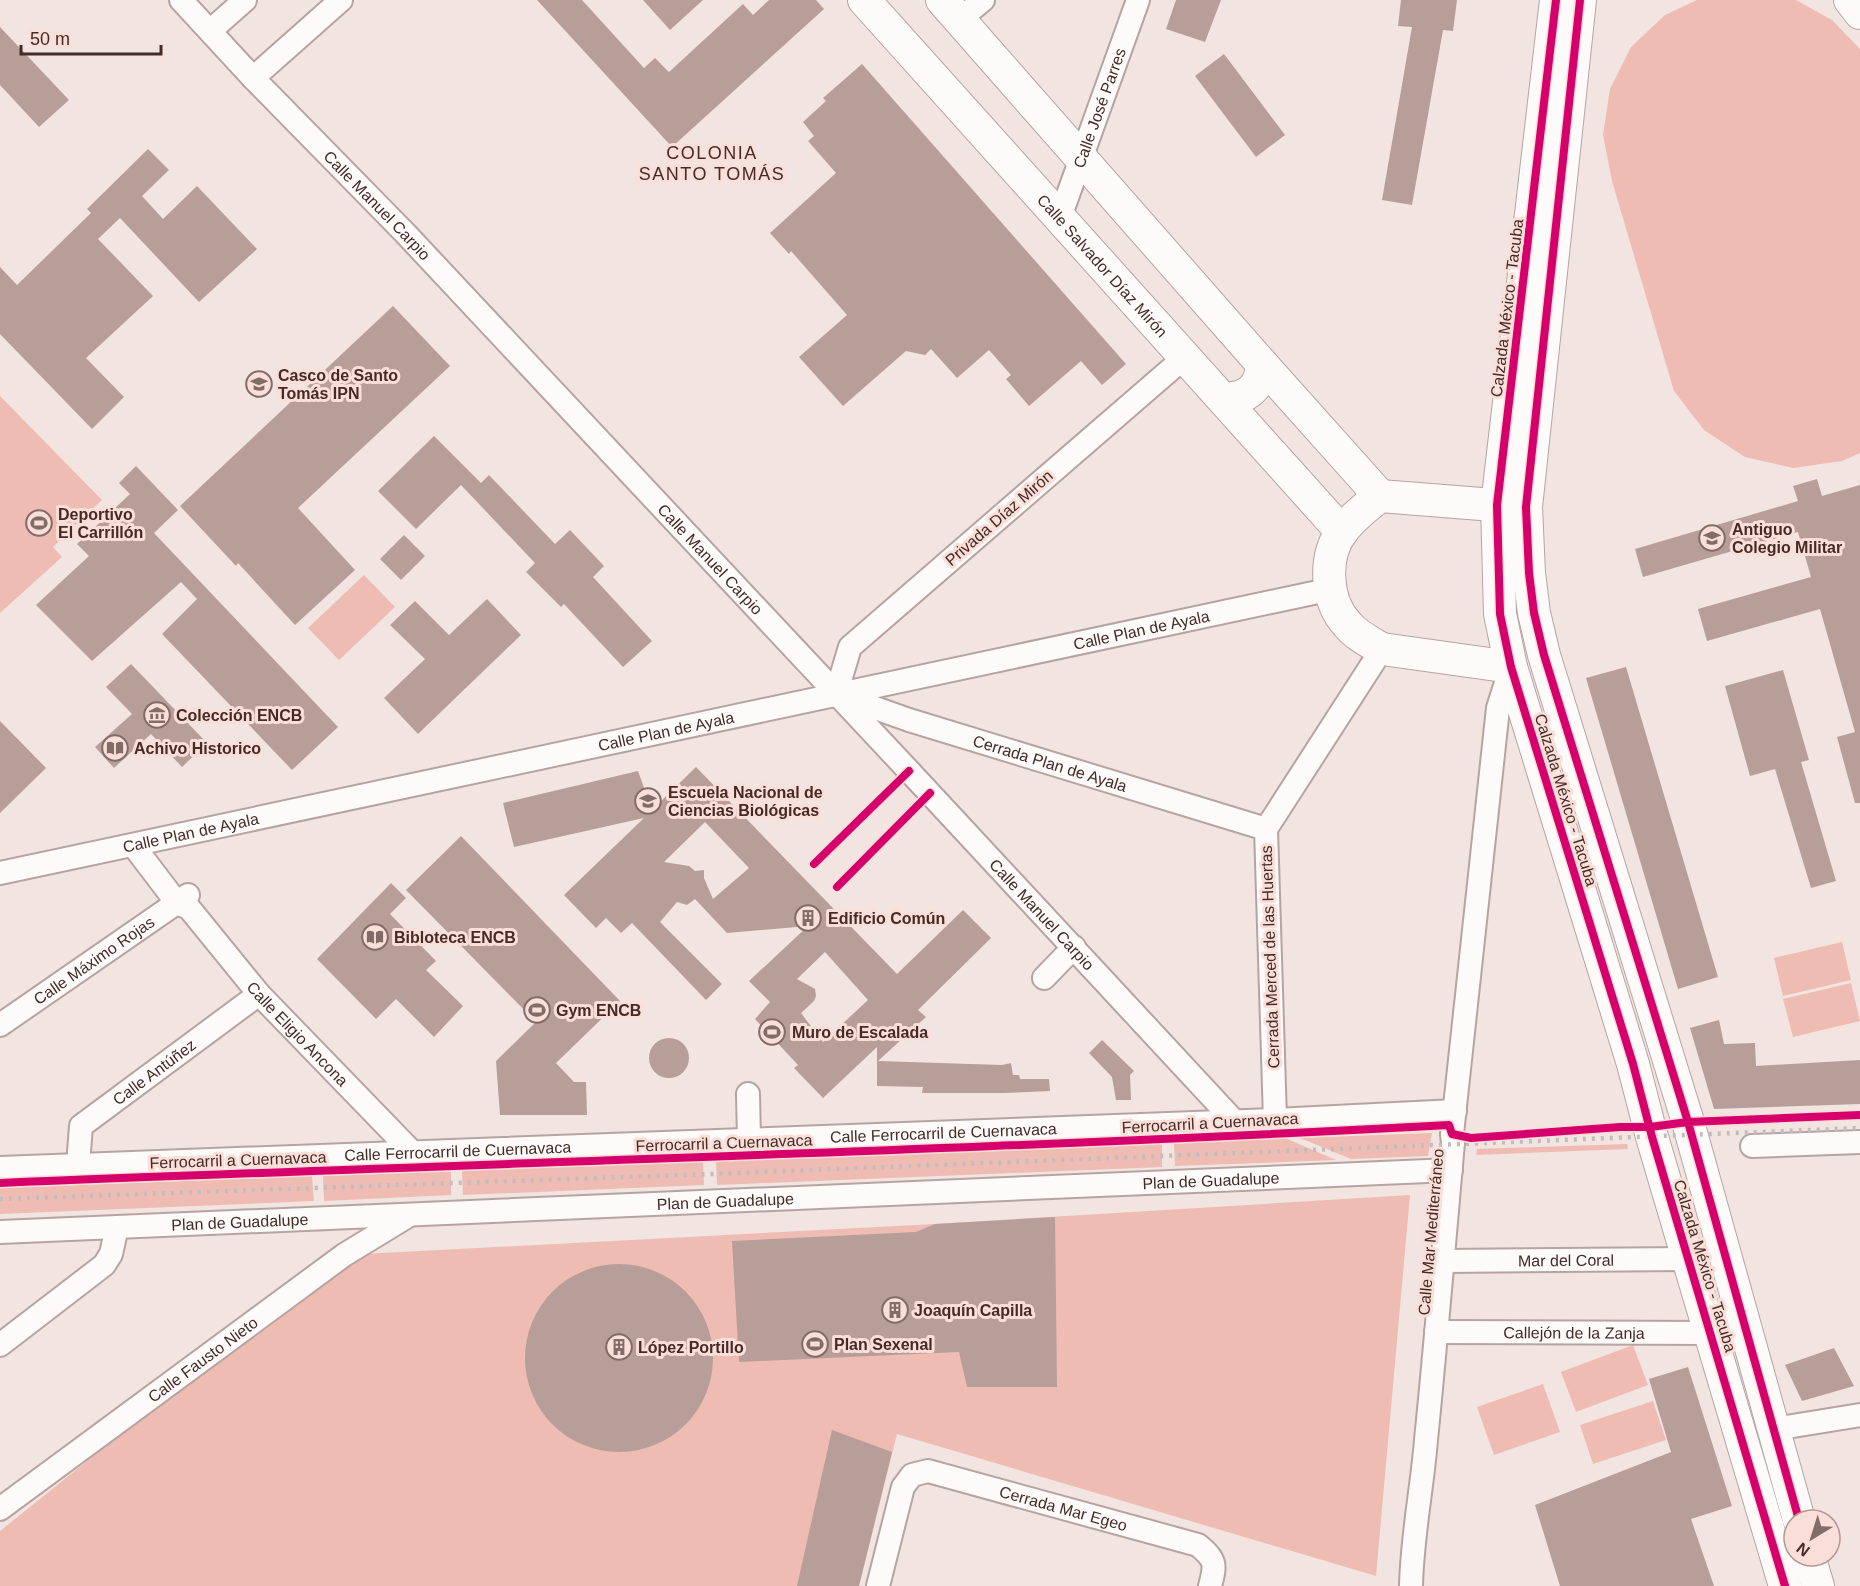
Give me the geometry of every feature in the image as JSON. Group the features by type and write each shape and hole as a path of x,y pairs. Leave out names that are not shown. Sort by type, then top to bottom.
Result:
{"main road":[{"name":"Calle Salvador Díaz Mirón","path":"864,0 1341,532"},
{"name":"Calzada México - Tacuba","path":"1556,0 1512,506 1529,573 1534,613 1544,655 1688,1122 1796,1508"},
{"name":"Calzada México - Tacuba","path":"1580,0 1512,506 1500,614 1511,667 1633,1064 1652,1137 1712,1333 1785,1586"},
{"path":"1850,0 1860,13"},
{"path":"961,6 1082,160 1380,496"},
{"path":"1223,398 1243,397 1251,391 1262,374 1262,364"},
{"path":"1511,667 1382,648 1366,640 1349,627 1335,609 1329,567 1341,532 1361,510 1380,496 1512,506"},
{"path":"1633,1064 1641,1076 1654,1080 1668,1072 1670,1063"},
{"path":"1674,1206 1678,1191 1683,1188 1700,1188 1708,1196"},
{"path":"1813,1568 1818,1586"}],"street":[{"name":"Calle Manuel Carpio","path":"181,0 253,78 405,234 1074,947 1235,1122"},
{"path":"210,31 245,0"},
{"path":"253,78 341,0"},
{"name":"Calle José Parres","path":"1060,217 1138,0"},
{"name":"Privada Díaz Mirón","path":"836,694 850,647 1185,357"},
{"name":"Calle Plan de Ayala","path":"0,873 1332,589"},
{"name":"Cerrada Merced de las Huertas","path":"1275,1120 1266,829 1382,648"},
{"name":"Calle Mar Mediterráneo","path":"1412,1586 1412,1556 1426,1443 1455,1111 1498,708 1511,667"},
{"name":"Cerrada Plan de Ayala","path":"836,694 909,720 1266,829"},
{"name":"Calle Eligio Ancona","path":"141,843 185,902 260,994 413,1153"},
{"name":"Calle Máximo Rojas","path":"0,1025 185,902"},
{"path":"1044,978 1074,947"},
{"name":"Calle Antúñez","path":"78,1165 81,1126 260,994"},
{"path":"748,1094 749,1140"},
{"name":"Calle Ferrocarril de Cuernavaca","path":"0,1168 1235,1122 1455,1111"},
{"path":"1752,1146 1860,1142"},
{"name":"Plan de Guadalupe","path":"0,1232 1451,1170"},
{"name":"Calle Fausto Nieto","path":"0,1509 344,1255 410,1215"},
{"path":"0,1345 104,1265 111,1254 117,1227"},
{"name":"Mar del Coral","path":"1443,1261 1690,1259"},
{"name":"Callejón de la Zanja","path":"1436,1332 1712,1333"},
{"path":"1774,1429 1860,1415"},
{"name":"Cerrada Mar Egeo","path":"878,1586 903,1487 912,1475 928,1471 1198,1545 1211,1555 1212,1578"}],"shaded area":[{"path":"1697,0 1796,0 1832,20 1860,49 1860,453 1842,461 1793,468 1745,457 1704,430 1674,391 1612,181 1603,135 1610,89 1631,47 1665,15"},
{"name":"Deportivo El Carrillón","path":"0,396 102,500 53,547 62,557 0,613"},
{"path":"364,575 395,607 339,660 308,628"},
{"path":"1842,942 1851,980 1783,996 1774,958"},
{"path":"1851,983 1860,1021 1793,1037 1783,999"},
{"path":"1432,1133 1428,1156 1351,1159 1300,1138"},
{"path":"1285,1138 1336,1160 1175,1166 1174,1143"},
{"path":"1162,1143 1162,1167 717,1185 716,1160"},
{"path":"1627,1144 1628,1149 1476,1155 1477,1149"},
{"path":"703,1161 704,1185 463,1195 462,1170"},
{"path":"451,1171 451,1195 324,1201 323,1176"},
{"path":"312,1176 314,1201 0,1214 0,1188"},
{"name":"Plan Sexenal","path":"1410,1195 1376,1576 897,1434 859,1586 0,1586 0,1531 344,1255 935,1224"},
{"path":"1633,1345 1648,1385 1576,1412 1561,1372"},
{"path":"1543,1384 1560,1432 1494,1455 1477,1407"},
{"path":"1653,1401 1666,1440 1593,1464 1580,1425"}],"building":[{"path":"537,0 582,0 644,68 655,58 669,72 743,4 753,15 769,0 816,0 824,9 672,147"},
{"path":"643,0 703,0 670,30"},
{"path":"1176,0 1221,0 1205,42 1166,29"},
{"path":"1401,0 1457,0 1453,31 1443,30 1412,205 1382,200 1412,27 1398,26"},
{"path":"0,27 69,100 39,127 0,85"},
{"path":"1224,54 1285,135 1256,157 1195,76"},
{"path":"862,64 1126,364 1102,385 1081,361 1029,406 1006,379 1011,375 989,350 957,378 931,349 925,355 906,351 843,406 799,357 847,315 791,251 789,254 770,233 836,173 808,141 814,136 803,122 826,101 823,98"},
{"path":"148,149 169,170 142,196 163,219 197,186 257,249 199,302 120,218 98,239 153,296 86,358 124,397 92,429 0,334 0,267 17,285 91,213 87,209"},
{"path":"393,306 450,366 298,508 355,570 295,625 238,563 236,566 180,506"},
{"path":"434,436 481,483 489,475 555,544 570,530 604,566 593,577 652,641 623,667 564,604 561,607 526,572 535,563 461,485 416,529 378,491"},
{"path":"136,466 178,510 154,533 338,727 292,770 162,634 197,599 181,582 92,661 36,605 89,556 77,544 130,494 119,483"},
{"path":"1817,479 1822,496 1860,485 1860,803 1855,803 1837,737 1855,732 1820,609 1707,641 1698,609 1811,577 1798,532 1643,577 1635,549 1798,501 1793,486"},
{"path":"404,535 425,556 401,580 380,559"},
{"path":"487,599 521,635 418,734 384,698 425,659 390,625 415,601 449,635"},
{"name":"Colección ENCB","path":"131,664 207,743 182,767 151,734 114,768 95,747 132,714 106,687"},
{"path":"1626,667 1718,977 1678,989 1586,678"},
{"path":"1783,670 1809,760 1801,762 1836,881 1811,888 1775,769 1750,776 1725,686"},
{"path":"0,721 46,768 0,813"},
{"path":"696,767 897,974 963,910 991,938 918,1010 926,1017 878,1061 1002,1065 1011,1063 1013,1075 1019,1075 1020,1079 1049,1079 1050,1091 922,1093 923,1087 877,1086 877,1047 823,1098 794,1068 798,1065 755,1019 770,1002 749,981 808,926 727,933 695,899 687,905 677,902 660,922 722,984 706,1000 632,923 621,933 606,918 596,928 564,895 644,818 514,847 503,803 638,771 652,810","holes":["705,822 749,868 713,899 704,878 704,870 695,871 689,866 664,862","825,952 868,1000 823,1042 801,1013 814,1001 815,989 797,979"]},
{"path":"461,836 620,1001 556,1063 574,1082 586,1082 587,1115 500,1115 496,1061 536,1022 406,890"},
{"name":"Bibloteca ENCB","path":"391,883 406,898 390,914 436,961 426,970 463,1006 434,1037 396,999 376,1019 317,959"},
{"path":"1719,1020 1724,1044 1755,1043 1756,1066 1860,1060 1860,1104 1714,1109 1690,1028"},
{"path":"669,1038 683,1044 689,1058 683,1072 669,1078 655,1072 649,1058 655,1044"},
{"path":"1102,1040 1134,1071 1130,1075 1131,1100 1116,1100 1112,1077 1089,1053"},
{"name":"Joaquín Capilla","path":"1055,1217 1057,1387 967,1387 959,1352 739,1362 732,1241 916,1232 935,1224"},
{"name":"López Portillo","path":"610,1264 628,1264 655,1271 686,1291 706,1322 713,1358 706,1394 686,1425 655,1445 628,1452 610,1452 575,1441 559,1431 546,1418 529,1385 525,1367 525,1349 536,1314 546,1298 559,1285 592,1268"},
{"path":"1834,1348 1854,1386 1802,1401 1785,1365"},
{"path":"1688,1367 1732,1506 1691,1519 1714,1586 1560,1586 1535,1505 1671,1452 1649,1379"},
{"path":"832,1430 892,1452 859,1586 797,1586"}],"railway":[{"path":"0,1199 711,1174 1860,1128"}],"cycle path":[{"path":"1556,0 1497,505 1500,614 1511,667 1633,1064 1652,1137 1785,1586"},
{"path":"1580,0 1526,507 1529,573 1534,613 1544,655 1688,1122 1796,1508"},
{"path":"814,864 909,771"},
{"path":"837,887 930,793"},
{"name":"Ferrocarril a Cuernavaca","path":"0,1183 906,1150 1449,1125 1452,1134 1471,1138 1620,1127 1650,1127 1688,1122 1860,1115"}],"place":[{"name":"Casco de Santo Tomás IPN","path":"259,384"},
{"name":"Deportivo El Carrillón","path":"39,523"},
{"name":"Antiguo Colegio Militar","path":"1712,538"},
{"name":"Colección ENCB","path":"157,715"},
{"name":"Achivo Historico","path":"115,748"},
{"name":"Escuela Nacional de Ciencias Biológicas","path":"648,801"},
{"name":"Edificio Común","path":"808,918"},
{"name":"Bibloteca ENCB","path":"375,937"},
{"name":"Gym ENCB","path":"537,1010"},
{"name":"Muro de Escalada","path":"772,1032"},
{"name":"Joaquín Capilla","path":"895,1310"},
{"name":"Plan Sexenal","path":"815,1344"},
{"name":"López Portillo","path":"619,1347"}],"district":[{"name":"COLONIA SANTO TOMÁS","path":"712,163"}]}
